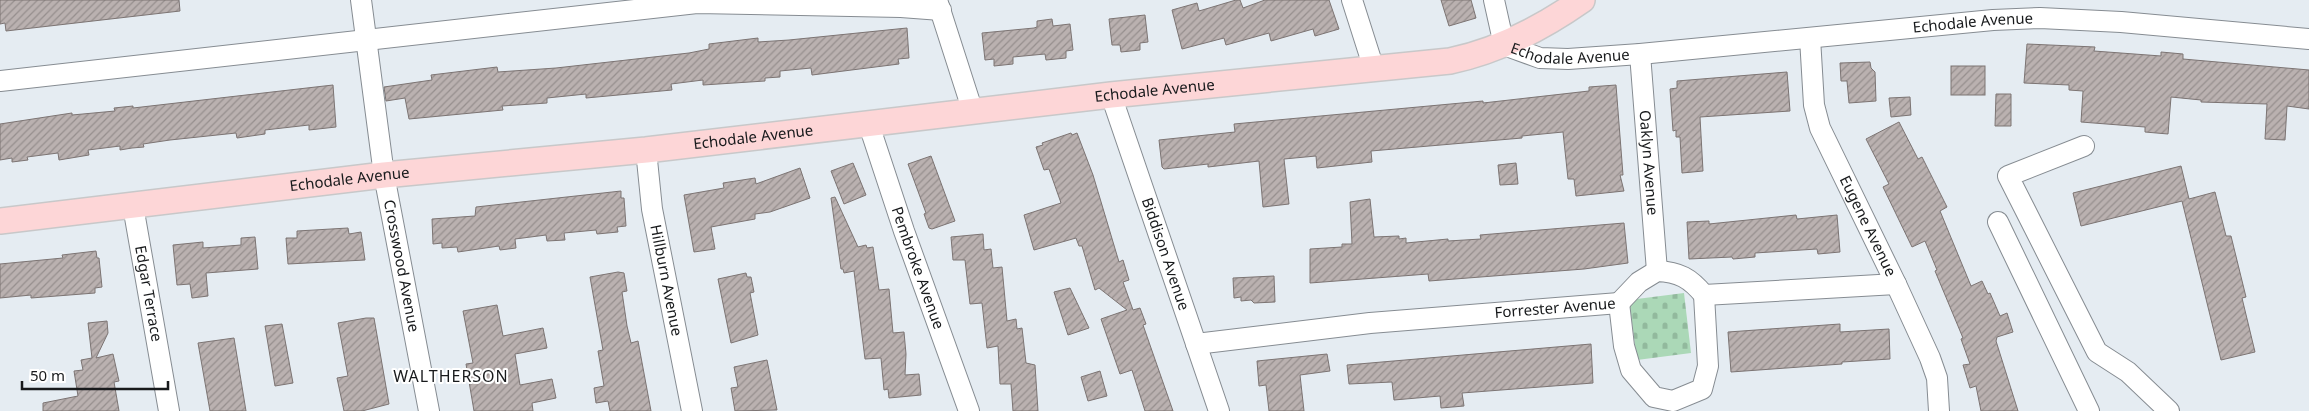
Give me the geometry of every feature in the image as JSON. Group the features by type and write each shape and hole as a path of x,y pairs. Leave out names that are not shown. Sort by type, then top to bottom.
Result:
{"main road":[{"path":"1504,45 1532,31 1582,0"},
{"name":"Echodale Avenue","path":"0,221 384,175 646,150 1110,95 1450,61 1476,56 1504,45"}],"street":[{"name":"Crosswood Avenue","path":"361,0 384,175 429,411"},
{"path":"1352,0 1374,69"},
{"path":"1494,0 1504,45"},
{"path":"0,81 366,41 490,25 697,4 939,5 973,112"},
{"name":"Echodale Avenue","path":"1504,45 1540,58 1568,59 1640,54 1993,20 2040,18 2121,22 2309,39"},
{"name":"Eugene Avenue","path":"1810,38 1814,105 1820,128 1896,284 1937,378 1939,411"},
{"name":"Oaklyn Avenue","path":"1640,54 1657,271"},
{"name":"Biddison Avenue","path":"1110,95 1219,411"},
{"name":"Pembroke Avenue","path":"869,124 904,231 969,411"},
{"path":"2084,146 2008,176 2097,352 2128,372 2169,411"},
{"name":"Hillburn Avenue","path":"646,150 652,209 692,411"},
{"name":"Edgar Terrace","path":"133,206 170,411"},
{"path":"1998,222 2089,411"},
{"path":"1619,303 1624,346 1631,370 1654,397 1673,406 1702,389 1708,366 1704,295 1692,281 1679,275 1657,271"},
{"name":"Forrester Avenue","path":"1196,344 1370,323 1619,303 1639,282 1657,271"},
{"path":"1704,295 1896,284"}],"green space":[{"path":"1684,293 1691,353 1637,360 1629,300"}],"building":[{"path":"0,0 179,0 180,11 6,31 5,23 0,24"},
{"path":"1240,0 1243,8 1265,0 1329,0 1339,29 1315,36 1313,29 1271,41 1269,33 1226,45 1224,38 1182,49 1172,10 1197,3 1199,11"},
{"path":"1441,0 1471,0 1476,18 1449,26"},
{"path":"1145,15 1148,42 1140,43 1140,50 1121,52 1120,45 1112,45 1109,19"},
{"path":"1052,19 1053,26 1070,24 1073,50 1066,51 1066,58 1046,60 1045,54 1013,57 1013,64 994,66 994,59 985,60 982,33 1034,28 1037,27 1037,21"},
{"path":"907,28 909,58 898,59 899,64 812,75 811,68 780,71 780,77 765,78 765,81 703,85 703,80 671,84 672,90 586,98 586,94 547,98 547,103 502,106 503,110 409,119 405,98 386,101 384,87 432,80 431,75 497,67 498,72 556,68 689,53 709,49 709,44 758,38 758,42 789,40"},
{"path":"2027,44 2095,47 2094,51 2161,56 2161,52 2183,54 2183,59 2309,70 2309,109 2287,106 2285,140 2265,139 2267,104 2201,102 2201,100 2171,97 2168,134 2145,132 2145,127 2081,122 2083,91 2069,90 2069,85 2024,83"},
{"path":"1870,62 1871,68 1875,72 1876,101 1849,103 1847,81 1841,81 1840,63"},
{"path":"1951,66 1985,66 1985,95 1951,95"},
{"path":"1787,72 1790,111 1700,117 1703,171 1682,173 1680,137 1676,137 1676,130 1673,131 1670,89 1677,88 1677,81"},
{"path":"333,85 336,127 309,130 309,125 265,130 265,134 237,138 236,133 170,140 143,144 144,147 120,150 120,146 88,150 89,155 59,160 58,153 27,157 28,160 12,162 12,158 0,160 0,124 72,113 72,115 115,111 114,108 133,106 133,108"},
{"path":"1616,85 1623,175 1620,175 1624,191 1576,196 1574,179 1568,179 1563,132 1522,136 1522,138 1371,151 1372,162 1317,168 1316,156 1284,159 1289,204 1263,207 1259,161 1208,167 1208,164 1164,169 1162,167 1159,140 1235,132 1234,124 1483,101 1483,103 1589,91 1589,87"},
{"path":"1996,94 2011,94 2011,126 1995,126"},
{"path":"1910,97 1911,115 1891,117 1889,98"},
{"path":"1899,122 1918,159 1922,157 1947,207 1940,211 1971,286 1982,281 1988,294 1990,293 2000,316 2007,313 2013,332 1997,337 1996,341 2018,411 1981,411 1976,386 1970,388 1963,365 1970,364 1961,339 1963,338 1935,271 1937,270 1925,241 1912,247 1883,187 1889,184 1866,139"},
{"path":"1071,133 1072,135 1077,133 1093,175 1119,262 1123,260 1129,280 1123,282 1133,310 1140,308 1146,324 1143,325 1173,411 1145,411 1132,370 1120,374 1101,319 1127,310 1099,288 1095,290 1082,246 1079,246 1076,238 1034,250 1024,215 1061,203 1049,169 1044,170 1036,147"},
{"path":"931,156 955,221 932,229 929,228 924,214 926,213 908,164"},
{"path":"853,163 866,195 844,204 831,171"},
{"path":"1516,163 1518,184 1500,185 1498,165"},
{"path":"2181,166 2189,199 2215,192 2226,236 2231,236 2246,297 2242,298 2255,352 2221,360 2182,201 2081,226 2073,193"},
{"path":"800,168 810,198 770,212 755,214 755,219 711,227 715,249 694,252 684,195 724,188 723,183 755,178 756,184"},
{"path":"621,191 621,198 624,198 626,226 617,227 618,232 597,234 596,230 564,233 565,240 547,241 546,235 515,239 516,248 500,250 499,246 458,252 457,247 442,248 442,243 433,244 432,219 475,216 476,207"},
{"path":"835,197 858,247 866,245 867,248 873,247 879,290 889,289 893,333 904,332 905,375 919,374 921,395 889,398 888,389 884,390 881,358 865,359 854,271 844,273 843,269 841,269 831,198"},
{"path":"1370,199 1374,237 1399,236 1399,239 1406,238 1406,243 1448,239 1448,241 1481,239 1480,235 1624,223 1628,263 1584,269 1429,281 1428,274 1310,283 1310,249 1342,247 1342,244 1352,244 1350,202"},
{"path":"1796,215 1797,219 1837,215 1840,252 1818,254 1817,249 1755,253 1755,257 1733,259 1732,257 1689,259 1687,222 1709,221 1709,224"},
{"path":"348,228 349,234 361,232 365,260 288,264 286,238 297,238 297,231"},
{"path":"983,234 984,250 991,249 993,268 1002,267 1007,321 1016,319 1017,329 1022,328 1026,363 1035,365 1038,411 1013,411 1011,384 1000,384 998,346 987,348 982,303 970,304 965,260 953,260 951,237"},
{"path":"255,237 258,269 206,273 208,296 192,298 190,284 177,285 173,245 203,242 203,248 241,245 241,238"},
{"path":"96,251 97,258 99,258 102,287 95,288 95,293 31,298 31,295 0,298 0,264 63,258 62,255"},
{"path":"618,272 624,273 627,291 622,292 627,326 631,343 638,341 651,411 610,411 608,401 596,403 594,388 604,386 598,351 603,350 590,277"},
{"path":"746,273 747,277 751,277 754,292 750,293 758,335 731,343 718,279"},
{"path":"1274,276 1275,302 1254,303 1251,300 1241,301 1241,297 1234,298 1233,278"},
{"path":"1070,288 1089,328 1068,335 1054,292"},
{"path":"497,305 503,336 543,328 547,348 515,354 520,385 552,379 556,398 532,403 533,411 474,411 466,364 473,363 463,311"},
{"path":"374,318 389,404 362,411 344,411 337,378 348,376 338,323"},
{"path":"107,321 108,333 96,358 113,354 119,381 114,382 119,411 43,411 43,403 78,396 74,371 83,370 81,360 92,358 88,323"},
{"path":"282,324 293,383 275,386 265,326"},
{"path":"1840,324 1840,332 1889,329 1890,359 1731,372 1728,332"},
{"path":"234,338 246,411 210,411 198,343"},
{"path":"1591,344 1593,383 1462,393 1464,406 1441,408 1440,396 1394,400 1392,382 1349,384 1347,365"},
{"path":"1327,354 1330,371 1300,375 1304,411 1269,411 1266,385 1259,386 1257,361"},
{"path":"767,360 777,410 735,411 731,388 738,387 734,367"},
{"path":"1100,371 1107,396 1088,401 1081,377"}],"district":[{"name":"WALTHERSON","path":"451,376"}]}
